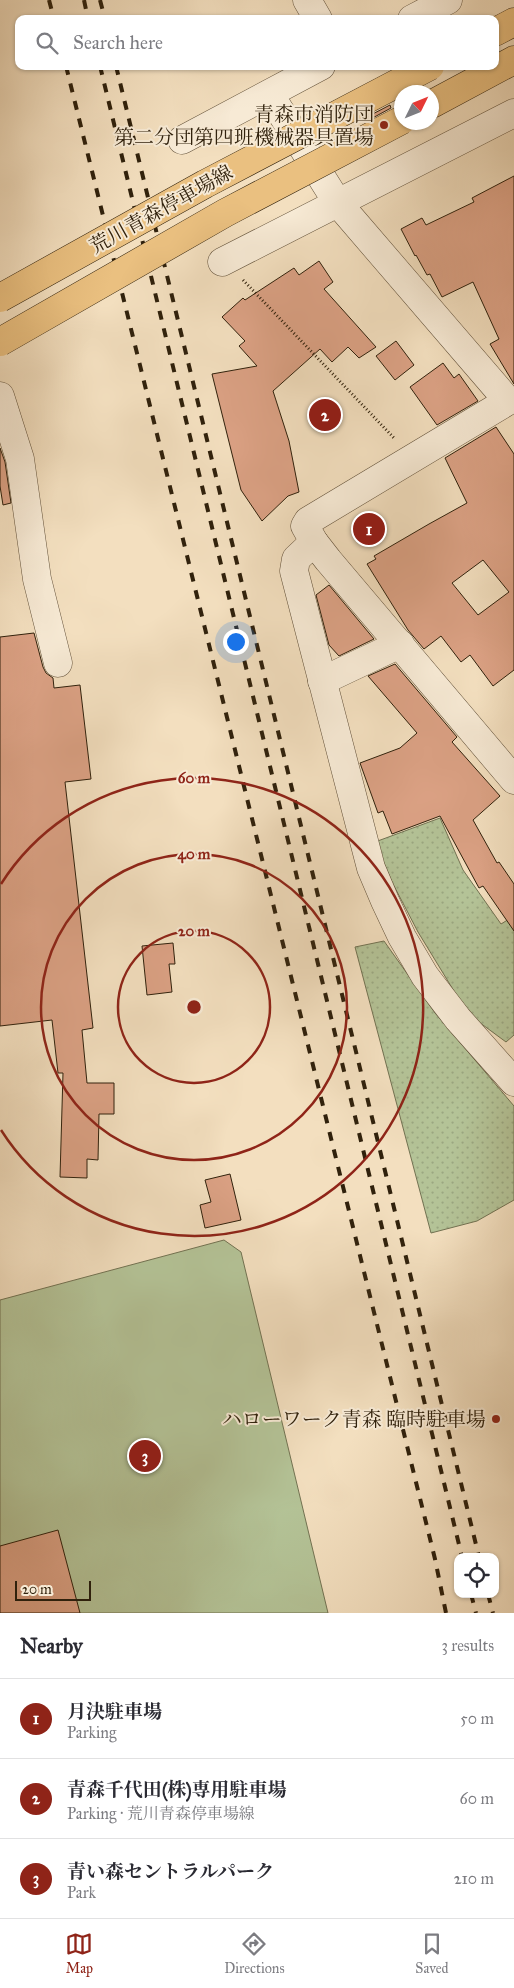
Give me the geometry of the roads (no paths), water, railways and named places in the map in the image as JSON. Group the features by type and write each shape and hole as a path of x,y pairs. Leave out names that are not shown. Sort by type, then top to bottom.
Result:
{"main road":[{"path":"499,30 514,22"},
{"path":"499,68 514,60"},
{"name":"荒川青森停車場線","path":"0,298 205,184 422,70"},
{"path":"439,100 495,70"},
{"name":"荒川青森停車場線","path":"0,342 225,213 394,124"}],"street":[{"path":"307,0 316,15"},
{"path":"420,15 448,0"},
{"path":"182,140 314,70"},
{"path":"270,95 337,202 512,402 413,458 308,521 306,526 314,542 513,778"},
{"path":"225,261 514,113"},
{"path":"0,396 20,459 37,579 58,663"},
{"path":"314,542 296,559 294,572 371,868 384,901 425,976 458,1019 509,1067"},
{"path":"322,682 400,644"}],"railway":[{"path":"49,0 53,15"},
{"path":"84,0 87,15"},
{"path":"100,0 104,15"},
{"path":"67,70 435,1559 446,1613"},
{"path":"101,70 461,1553"},
{"path":"117,70 478,1553"},
{"path":"472,1598 476,1613"},
{"path":"489,1598 493,1613"}],"place":[{"name":"青森市消防団 第二分団第四班機械器具置場","path":"384,125"},
{"name":"青森千代田(株)専用駐車場","path":"325,415"},
{"name":"月決駐車場","path":"369,529"},
{"name":"ハローワーク青森 臨時駐車場","path":"496,1419"},
{"name":"青い森セントラルパーク","path":"145,1456"}]}
